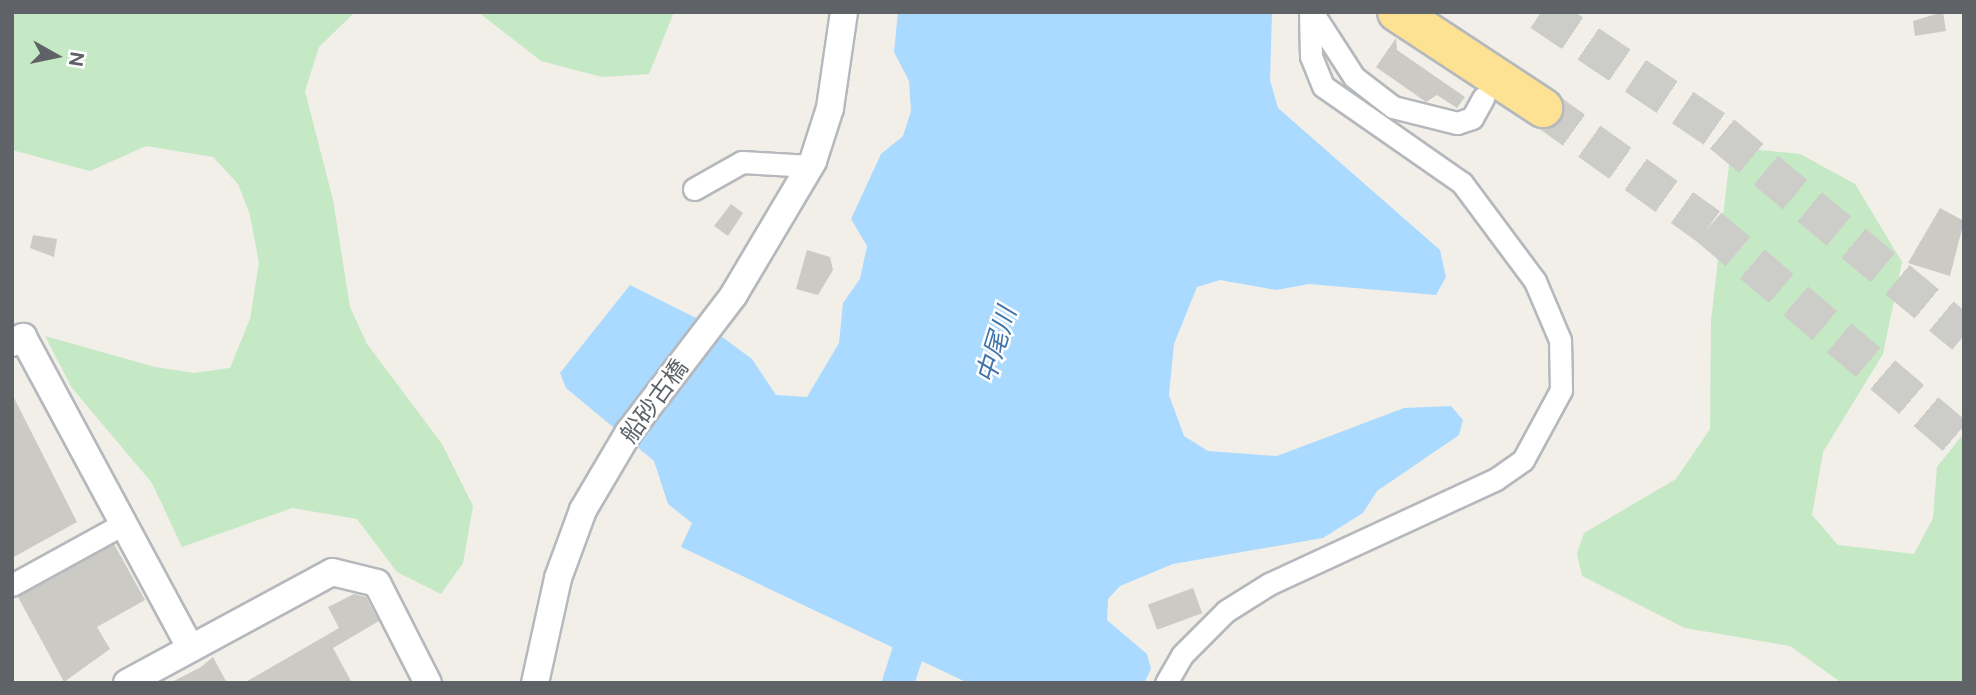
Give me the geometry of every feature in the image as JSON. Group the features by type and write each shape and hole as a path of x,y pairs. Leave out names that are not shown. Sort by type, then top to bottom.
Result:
{"highway":[{"path":"1397,12 1543,108"}],"street":[{"name":"船砂古橋","path":"535,683 558,578 583,510 629,432 733,296 810,166 830,108 844,12"},
{"path":"1311,12 1354,77 1393,107 1457,123 1472,118 1483,98"},
{"path":"1166,683 1182,655 1226,611 1269,584 1496,479 1523,460 1561,390 1560,340 1535,281 1462,183 1323,86 1311,56 1311,12"},
{"path":"694,189 742,162 810,166"},
{"path":"12,343 23,337 190,647"},
{"path":"12,585 125,523"},
{"path":"127,683 332,572 377,583 428,683"}],"green space":[{"path":"12,12 355,12 319,47 305,91 333,200 350,307 367,344 442,444 473,506 463,563 441,594 397,572 357,519 292,508 182,547 152,483 72,388 45,336 155,367 194,373 230,368 250,319 259,263 250,215 238,184 213,157 146,146 90,171 12,150"},
{"path":"478,12 674,12 649,74 602,77 541,61"},
{"path":"1731,147 1800,154 1855,184 1902,262 1883,354 1823,452 1812,515 1838,545 1914,554 1933,518 1937,467 1964,433 1964,683 1842,683 1790,646 1685,628 1582,576 1577,554 1584,533 1676,479 1710,429 1711,321"}],"water":[{"path":"898,12 1272,12 1270,80 1278,108 1440,250 1446,277 1436,295 1309,284 1276,290 1220,280 1197,287 1174,344 1169,395 1184,436 1208,451 1277,456 1404,408 1451,406 1463,420 1459,435 1377,491 1363,513 1323,538 1173,564 1120,586 1108,599 1107,620 1147,654 1151,669 1144,683 968,683 681,547 692,523 668,504 654,461 566,388 560,373 630,285 698,319 752,359 776,395 807,397 839,343 843,303 860,279 867,246 851,219 881,154 903,136 911,111 909,81 894,52"}],"building":[{"path":"1943,12 1946,31 1915,36 1913,21"},
{"path":"1396,38 1397,50 1465,97 1457,108 1437,95 1426,102 1376,67"},
{"path":"731,204 743,213 728,236 714,226"},
{"path":"1940,208 1964,221 1950,276 1908,263"},
{"path":"33,235 57,239 54,257 30,248"},
{"path":"807,250 830,257 833,270 818,295 796,289"},
{"path":"12,394 77,522 12,558"},
{"path":"114,544 145,600 97,627 110,649 64,682 18,597"},
{"path":"1193,588 1202,613 1157,630 1148,604"},
{"path":"354,594 366,597 379,621 333,648 352,683 244,683 339,628 328,607"},
{"path":"213,657 227,683 170,683 201,667"}],"waterway":[{"name":"中尾川","path":"898,683 920,615"}],"tunnel":[{"path":"1541,12 1722,134 1964,335"},
{"path":"1543,108 1709,227 1964,444"}]}
